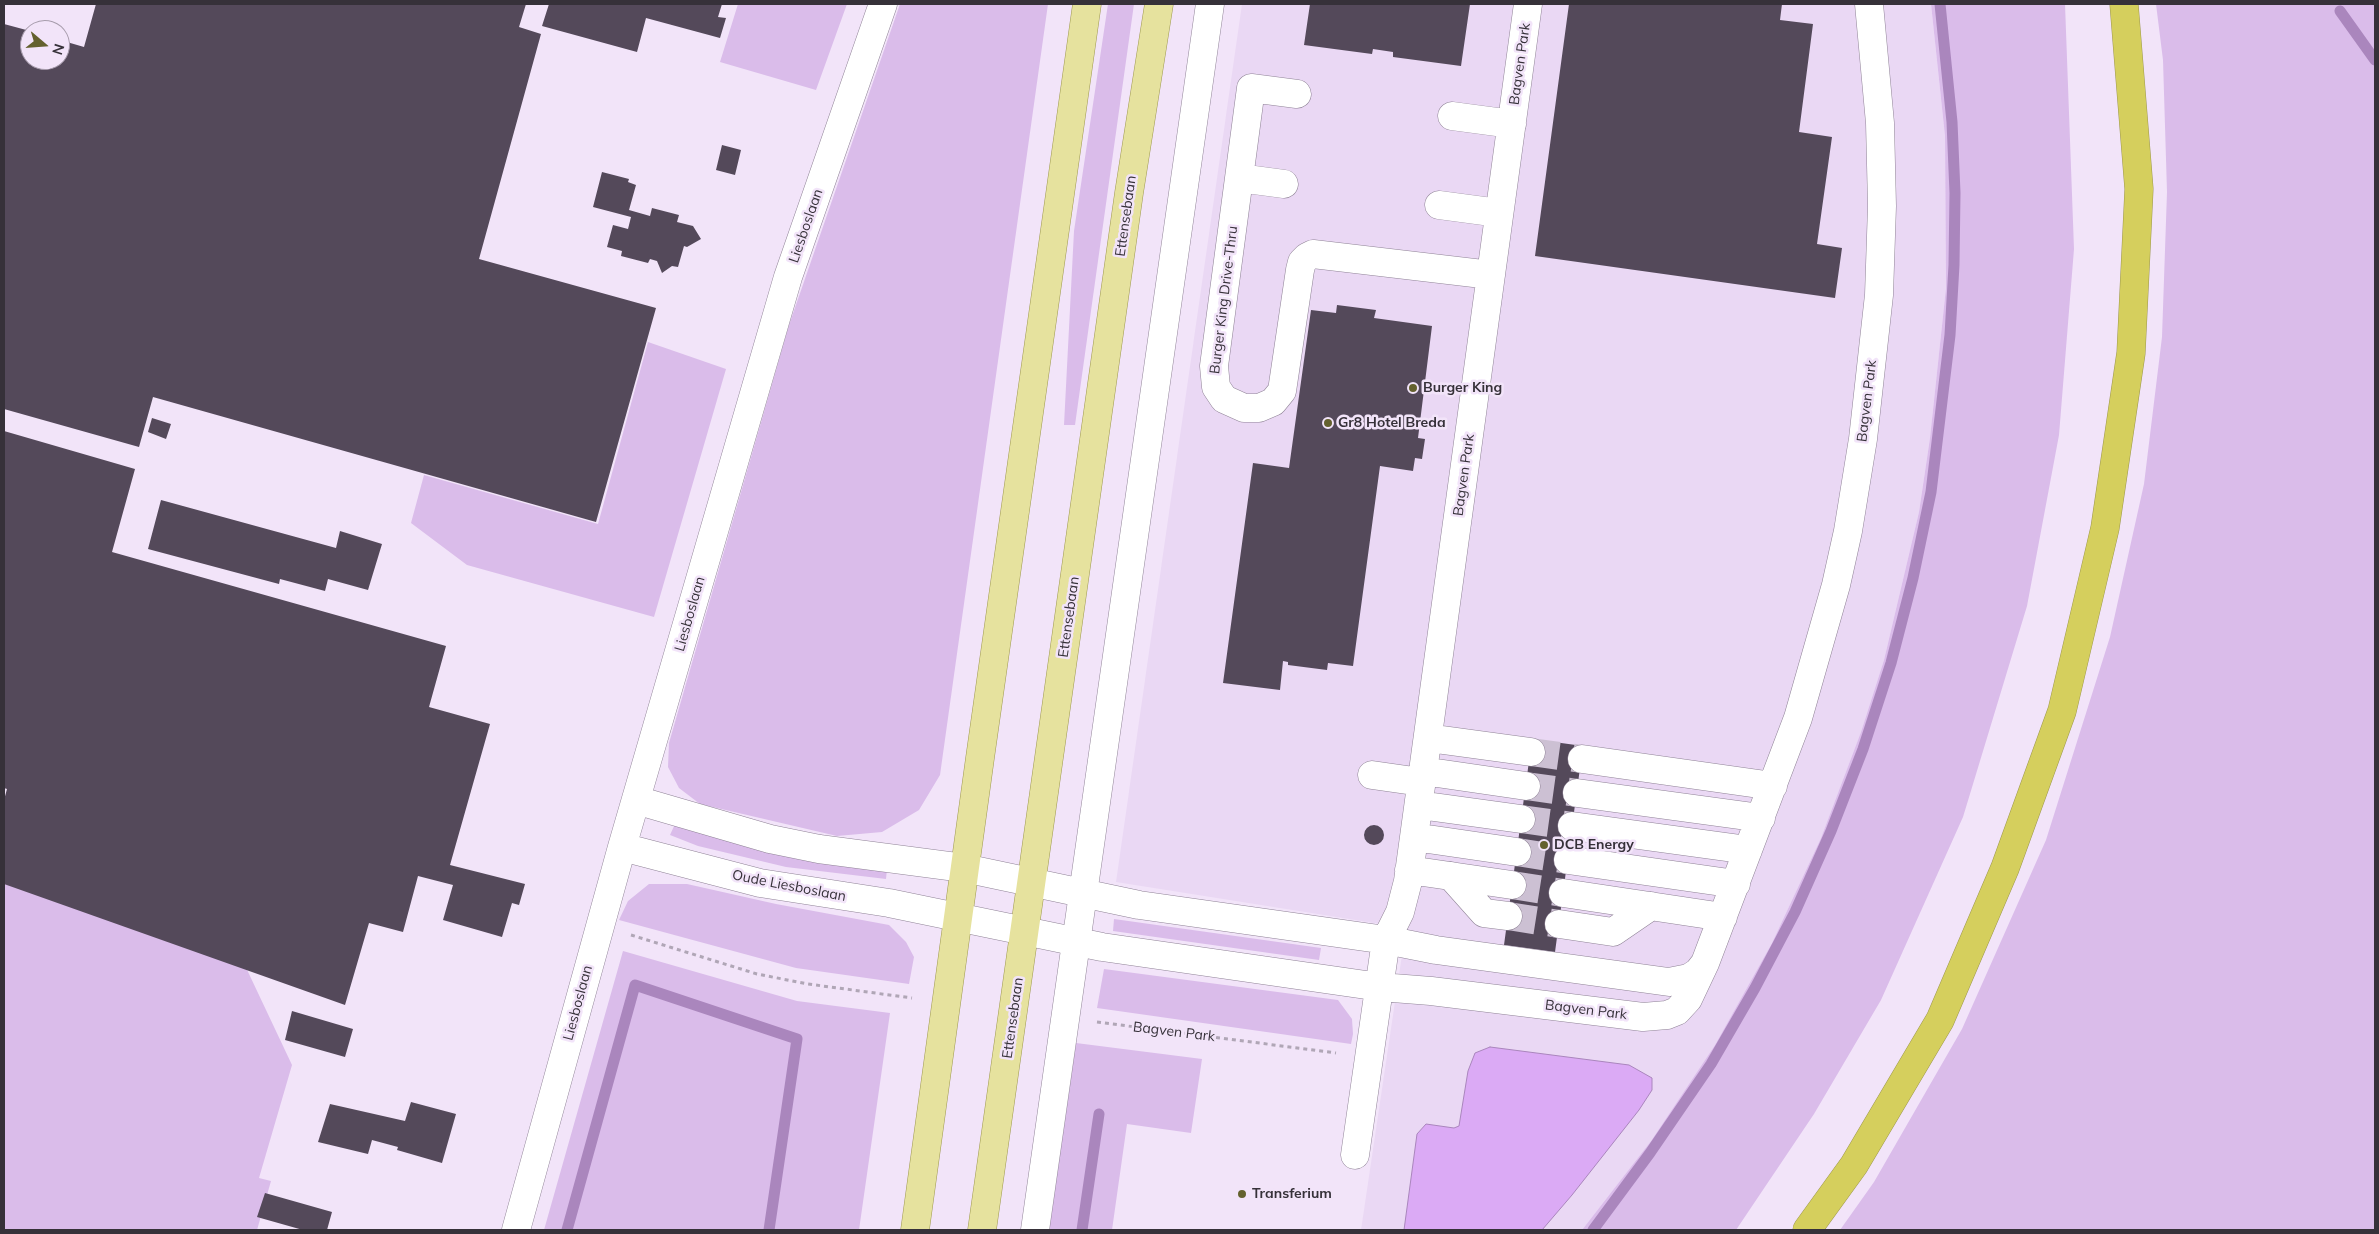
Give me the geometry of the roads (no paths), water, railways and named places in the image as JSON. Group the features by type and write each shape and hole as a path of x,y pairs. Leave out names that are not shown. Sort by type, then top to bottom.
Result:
{"highway":[{"path":"1807,1230 1854,1165 1940,1020 2005,868 2062,711 2105,528 2131,353 2138,189 2124,4"}],"main road":[{"path":"915,1230 964,868 1087,4"},
{"name":"Ettensebaan","path":"982,1230 1129,193 1159,4"}],"street":[{"name":"Liesboslaan","path":"516,1230 622,847 788,277 883,4"},
{"path":"1036,1230 1210,4"},
{"name":"Bagven Park","path":"1356,1155 1386,940 1400,912 1414,837 1528,4"},
{"name":"Bagven Park","path":"1025,931 1076,941 1380,987 1655,1017 1676,1011 1688,999 1705,963 1736,884 1800,710 1836,584 1856,486 1879,295 1882,206 1880,113 1869,4"},
{"path":"1284,184 1238,187 1251,88 1297,94"},
{"name":"Bagven Park","path":"1452,116 1512,124"},
{"name":"Burger King Drive-Thru","path":"1238,187 1214,373 1219,394 1230,403 1244,408 1267,406 1282,391 1300,270 1302,262 1307,256 1321,253 1491,275"},
{"path":"1439,205 1499,213"},
{"path":"1428,738 1530,752"},
{"path":"1582,759 1773,786"},
{"path":"1372,775 1421,786 1521,819"},
{"path":"1421,786 1526,786"},
{"path":"1577,793 1761,818"},
{"path":"636,800 770,839 819,849 964,868"},
{"path":"1572,826 1748,850"},
{"path":"1414,837 1517,852"},
{"name":"Oude Liesboslaan","path":"622,847 760,883 888,903 1025,931"},
{"path":"1568,860 1736,884"},
{"name":"Bagven Park","path":"964,868 1139,905 1386,940 1436,950 1669,982 1689,978 1698,972 1705,963"},
{"path":"1409,870 1512,885"},
{"path":"1451,876 1484,913 1508,916"},
{"path":"1563,893 1723,917"},
{"path":"1559,924 1613,932 1650,906"}],"waterway":[{"path":"1593,1230 1650,1153 1711,1064 1755,988 1795,912 1831,831 1863,749 1891,663 1913,578 1931,492 1950,335 1954,265 1955,193 1952,122 1940,4"},
{"path":"2340,11 2375,60"},
{"path":"567,1230 635,985 797,1039 769,1230"},
{"path":"1082,1230 1099,1114"}],"tunnel":[{"path":"1531,752 1582,759"},
{"path":"1526,786 1577,793"},
{"path":"1521,819 1572,826"},
{"path":"1517,852 1568,860"},
{"path":"1512,885 1563,893"},
{"path":"1508,916 1559,924"}],"place":[{"name":"Burger King","path":"1413,388"},
{"name":"Gr8 Hotel Breda","path":"1328,423"},
{"name":"DCB Energy","path":"1544,845"},
{"name":"Transferium","path":"1242,1194"}]}
